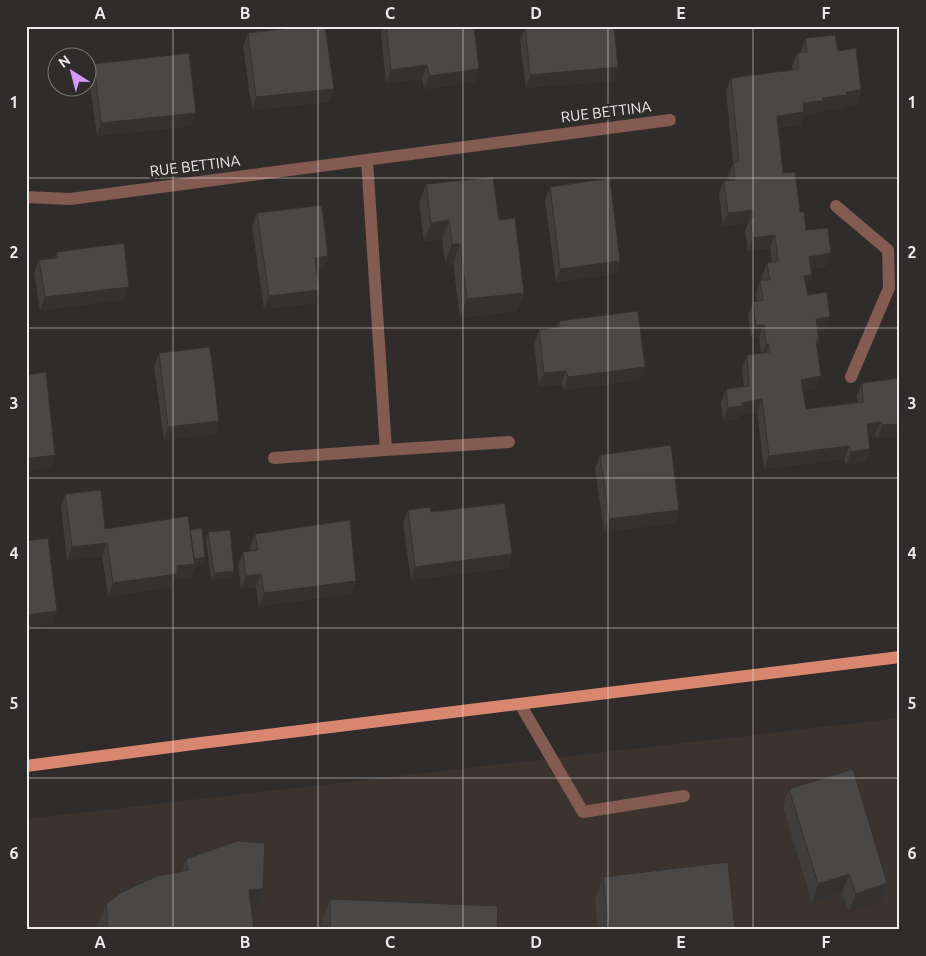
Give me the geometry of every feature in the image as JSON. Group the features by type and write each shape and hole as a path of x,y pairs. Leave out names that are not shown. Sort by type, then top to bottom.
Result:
{"main road":[{"path":"26,766 900,657"}],"street":[{"name":"RUE BETTINA","path":"26,197 70,199 670,120"},
{"path":"367,160 386,450"},
{"path":"836,206 888,250 895,289 851,377"},
{"path":"274,458 510,442"},
{"path":"520,704 583,812 684,796"}],"shaded area":[{"path":"900,718 900,930 26,930 26,819"}],"building":[{"path":"308,26 325,26 334,89 256,97 248,33"},
{"path":"386,26 474,26 479,69 429,76 427,65 391,70"},
{"path":"614,26 618,67 530,75 525,27"},
{"path":"835,35 838,51 856,48 861,90 846,92 847,95 823,98 822,101 803,103 804,112 777,116 783,173 795,172 800,212 804,212 806,230 828,228 831,253 809,257 812,275 804,276 808,295 827,292 830,317 816,319 819,340 816,340 821,376 801,380 806,409 863,402 862,383 899,378 900,376 900,424 882,425 880,422 867,424 870,449 851,452 849,446 769,456 762,399 742,403 742,406 728,408 726,389 749,386 747,355 770,352 769,344 766,344 764,325 756,325 753,302 763,300 760,280 770,280 767,263 778,261 775,235 753,238 750,218 754,218 753,210 728,213 724,181 735,180 733,163 739,161 731,78 799,69 797,53 807,52 805,38"},
{"path":"189,53 196,113 101,123 98,98 98,64"},
{"path":"493,177 499,220 515,218 524,293 467,299 460,244 452,244 449,220 431,223 426,184"},
{"path":"610,178 620,261 560,269 550,187"},
{"path":"322,205 328,256 315,258 319,290 269,296 257,213"},
{"path":"124,243 129,287 45,297 39,260 57,258 57,252"},
{"path":"638,311 645,367 568,377 566,371 544,373 539,330 560,327 559,321"},
{"path":"210,347 219,421 168,427 159,353"},
{"path":"46,372 55,455 26,459 26,375"},
{"path":"671,445 679,510 609,519 600,455"},
{"path":"101,490 105,529 188,516 195,564 177,566 177,574 113,583 107,543 72,547 65,494"},
{"path":"505,503 512,554 415,567 408,510 430,507 431,512"},
{"path":"350,520 356,581 264,593 261,574 246,576 243,552 258,550 255,534"},
{"path":"202,528 205,557 194,559 190,530"},
{"path":"230,530 234,571 214,573 208,532"},
{"path":"48,538 57,611 26,615 26,541"},
{"path":"853,769 887,883 856,894 849,874 818,884 789,789"},
{"path":"237,841 265,843 263,889 249,890 254,930 108,930 106,904 122,892 157,876 188,870 186,859"},
{"path":"728,862 735,930 609,930 603,877"},
{"path":"330,899 498,906 497,930 330,930"}]}
